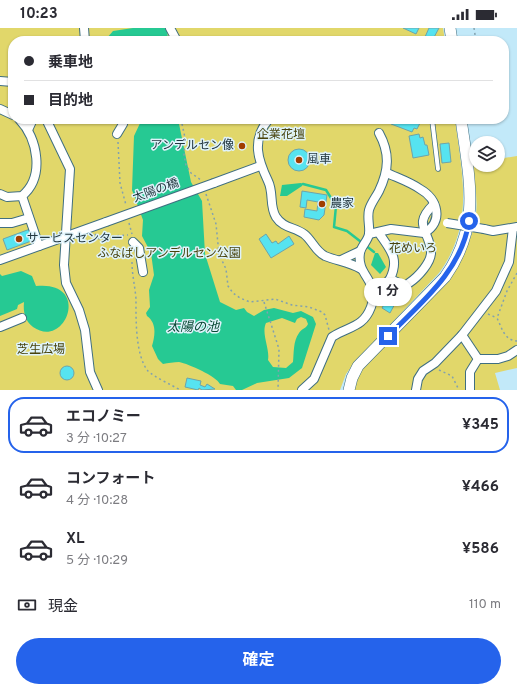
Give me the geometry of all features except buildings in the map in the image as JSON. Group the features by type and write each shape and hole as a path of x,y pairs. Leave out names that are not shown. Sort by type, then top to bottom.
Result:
{"street":[{"path":"0,194 8,197 22,196 30,187 36,172 35,149 28,130 23,124"},
{"path":"28,130 31,124"},
{"path":"48,124 70,169 64,258 66,283 79,310 85,330 90,372 98,390"},
{"path":"118,134 123,124"},
{"path":"265,124 258,147 260,166 271,188 273,211 280,222 304,234 314,247 324,255 352,263 362,269"},
{"path":"349,390 352,378 358,366 445,277 455,261 466,237 471,194 463,124"},
{"path":"302,390 314,379 332,337 357,326 364,320 372,305 374,290 362,269 359,260 360,251 369,234 368,222 370,208 387,173 388,156 386,145 380,133"},
{"name":"太陽の橋","path":"0,260 260,166"},
{"path":"369,234 399,229 424,233 431,229 436,221 437,215 434,204 422,189 387,173"},
{"path":"22,196 39,246"},
{"path":"409,283 414,280 429,261 431,255 431,250 424,233 423,219 434,204"},
{"path":"0,223 12,223 29,218"},
{"path":"416,390 418,379 426,369 435,363 462,335 482,311 504,276 514,243 515,228 493,231 436,221"},
{"path":"374,290 394,281 395,258 379,233"},
{"path":"133,238 139,248 143,272"},
{"path":"341,260 360,251"},
{"path":"0,327 22,318"},
{"path":"462,335 478,359"},
{"path":"478,359 498,359 508,356 517,350"},
{"path":"470,390 470,372 478,359"}],"lane":[{"path":"433,124 438,169"}],"path":[{"path":"182,124 185,138 184,155 186,164 191,174 202,180"},
{"path":"204,188 216,224 219,254 228,274 228,286 240,298 250,302 278,299 292,305 309,307 322,312 325,315 332,337"},
{"path":"99,239 105,239 113,236 133,238"},
{"path":"497,318 507,291 517,273"},
{"path":"264,301 279,349 280,361 278,390"},
{"path":"482,311 497,318 505,335 512,340 517,341"},
{"path":"426,369 437,370 452,376 459,390"}],"green space":[{"name":"ふなばしアンデルセン公園","path":"0,28 443,28 444,36 8,36 8,124 456,124 463,179 463,198 462,217 458,236 450,255 439,273 354,363 346,374 340,390 0,390"},
{"path":"517,156 517,368 495,373 500,390 353,390 362,369 449,280 470,240 475,223 476,195 473,172 505,172 505,158"}],"water":[{"path":"133,28 167,28 168,36 109,36 113,31"},
{"name":"太陽の池","path":"140,124 179,124 191,182 202,201 205,254 220,302 236,310 244,308 247,312 254,316 264,310 274,308 293,313 301,311 313,317 316,324 302,368 289,378 257,383 242,390 236,390 233,386 220,384 213,377 189,365 179,362 163,364 158,359 152,346 154,326 146,313 150,307 149,290 154,275 151,253 142,236 143,220 132,190 134,136","holes":["301,317 306,319 308,324 297,336 294,347 293,362 286,368 273,367 268,360 268,351 264,332 266,323 282,318 295,323 297,319"]},
{"path":"303,184 302,186 287,196 280,196 282,185"},
{"path":"375,253 378,253 386,267 380,274 371,265"},
{"path":"21,271 32,276 36,286 53,287 64,293 68,302 68,313 63,323 55,329 45,332 30,325 25,316 24,302 18,305 17,309 0,316 0,274 2,276"}],"waterway":[{"path":"303,184 326,190 336,206 334,227 347,231 374,252"}],"place":[{"name":"アンデルセン像","path":"242,146"},
{"name":"風車","path":"299,160"},
{"name":"農家","path":"322,204"},
{"name":"サービスセンター","path":"19,239"}],"route":[{"path":"388,336 427,297 450,270 466,237 469,221"}],"park label":[{"name":"企業花壇","path":"281,135"},
{"name":"花めいろ","path":"413,249"},
{"name":"芝生広場","path":"41,350"}]}
